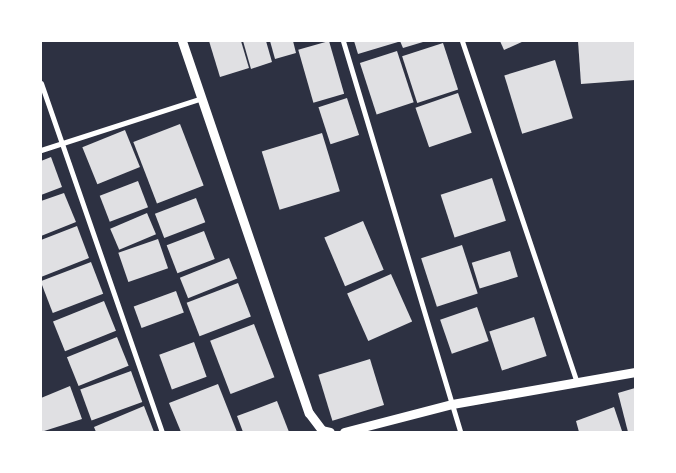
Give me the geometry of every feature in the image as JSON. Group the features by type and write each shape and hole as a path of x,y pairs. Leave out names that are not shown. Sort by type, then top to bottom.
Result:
{"street":[{"path":"182,41 310,413 325,431"},
{"path":"343,41 460,432"},
{"path":"462,41 577,382"},
{"path":"41,84 60,144 162,432"},
{"path":"41,150 202,98"},
{"path":"344,432 452,404 635,372"}],"building":[{"path":"209,41 241,41 249,68 220,77"},
{"path":"243,41 266,41 272,62 251,69"},
{"path":"270,41 293,41 296,53 275,59"},
{"path":"329,41 344,94 313,103 298,50"},
{"path":"354,41 397,41 398,42 358,54"},
{"path":"400,41 423,41 423,42 403,48"},
{"path":"500,41 524,41 504,50"},
{"path":"578,41 635,41 635,80 581,84"},
{"path":"443,43 458,90 417,103 402,56"},
{"path":"397,51 414,102 377,114 360,63"},
{"path":"555,60 573,118 522,134 504,75"},
{"path":"458,93 472,133 429,147 415,108"},
{"path":"347,98 359,135 331,144 318,107"},
{"path":"180,124 204,186 157,204 133,142"},
{"path":"125,130 140,167 97,184 82,147"},
{"path":"322,133 340,191 280,210 262,151"},
{"path":"51,157 62,187 41,195 41,161"},
{"path":"492,178 506,221 455,237 441,195"},
{"path":"138,181 148,207 110,222 100,196"},
{"path":"64,193 76,222 41,236 41,201"},
{"path":"196,198 205,222 164,238 155,214"},
{"path":"147,213 156,234 119,250 110,229"},
{"path":"363,221 384,270 345,286 324,237"},
{"path":"77,226 89,258 41,277 41,240"},
{"path":"204,231 215,259 177,273 167,245"},
{"path":"158,239 168,268 128,282 118,253"},
{"path":"462,245 478,294 437,307 421,258"},
{"path":"510,251 518,277 480,289 472,263"},
{"path":"229,258 237,278 188,298 180,278"},
{"path":"91,262 103,294 53,313 41,281"},
{"path":"391,274 412,322 368,341 347,294"},
{"path":"238,283 251,317 200,336 187,303"},
{"path":"176,291 184,313 142,328 134,306"},
{"path":"104,301 116,331 65,351 53,322"},
{"path":"477,307 489,341 452,354 440,320"},
{"path":"534,317 547,356 502,371 489,332"},
{"path":"254,324 274,377 231,394 210,341"},
{"path":"117,337 129,366 79,386 67,357"},
{"path":"194,342 207,377 172,389 159,355"},
{"path":"370,359 384,405 332,421 318,375"},
{"path":"131,371 142,402 92,420 80,389"},
{"path":"218,384 237,432 181,432 169,403"},
{"path":"70,386 82,419 41,432 41,398"},
{"path":"635,388 635,432 628,432 618,393"},
{"path":"277,401 289,432 243,432 237,416"},
{"path":"144,406 154,432 96,432 94,427"},
{"path":"614,407 622,431 579,432 576,421"}]}
